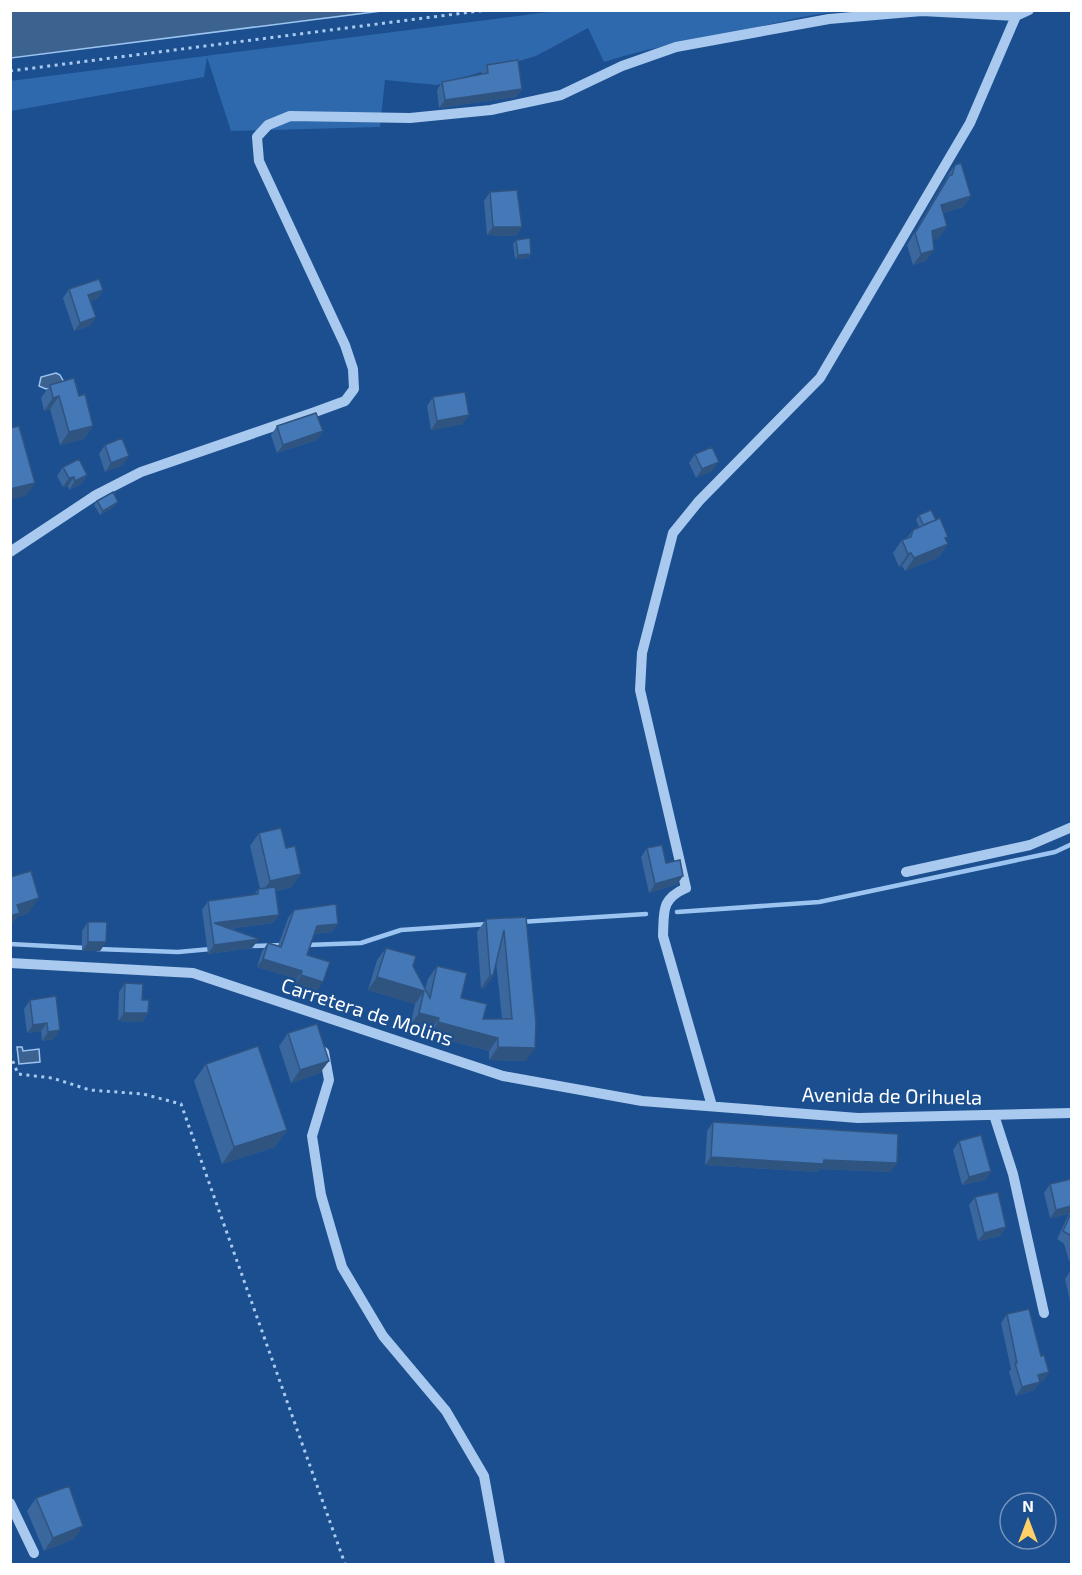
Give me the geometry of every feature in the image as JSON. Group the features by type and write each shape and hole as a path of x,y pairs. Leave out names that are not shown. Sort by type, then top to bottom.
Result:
{"street":[{"path":"10,552 96,495 141,472 345,401 354,389 353,369 345,345 259,161 257,137 268,125 290,116 410,118 491,110 561,96 622,66 676,47 829,18 922,11 1016,16 1029,10"},
{"path":"712,1106 663,936 664,908 672,894 686,888 640,690 642,653 673,533 699,501 820,378 970,123 1016,16"},
{"path":"906,872 1030,845 1071,826"},
{"name":"Carretera de Molins","path":"10,963 193,973 312,1017 503,1076 642,1101 712,1106"},
{"path":"323,1042 329,1080 312,1136 321,1195 342,1267 383,1336 446,1411 484,1476 500,1564"},
{"name":"Avenida de Orihuela","path":"712,1106 858,1118 1071,1113"},
{"path":"994,1115 1013,1174 1044,1313"},
{"path":"10,1503 34,1554"}],"path":[{"path":"10,71 487,10"},
{"path":"10,1054 18,1074 52,1078 90,1090 143,1094 181,1104 345,1564"}],"shaded area":[{"path":"11,10 381,10 381,11 11,58"},
{"path":"556,11 845,11 809,16 658,47 604,62 588,28 536,56 437,85 385,80 380,127 231,131 207,57 204,77 11,111 10,81"},
{"path":"56,373 60,375 65,384 46,389 39,386 41,377"},
{"path":"17,1047 22,1047 23,1051 39,1049 40,1062 19,1064"}],"building":[{"path":"518,60 522,89 445,100 442,82 488,73 487,65"},
{"path":"961,163 971,196 941,205 947,226 932,231 934,250 921,254 915,233 949,176 952,175 955,165"},
{"path":"517,190 522,227 493,227 490,192"},
{"path":"530,238 531,254 518,255 516,240"},
{"path":"99,279 103,290 88,295 96,317 80,323 69,289"},
{"path":"74,378 79,396 85,394 93,426 69,432 59,396 53,398 50,385"},
{"path":"465,392 469,415 437,421 433,397"},
{"path":"316,413 323,431 283,445 277,426"},
{"path":"19,426 35,483 10,489 10,428"},
{"path":"122,438 129,456 111,463 105,445"},
{"path":"712,447 719,462 702,469 695,454"},
{"path":"79,459 87,475 75,481 74,477 69,478 63,467"},
{"path":"113,492 118,502 103,511 97,501"},
{"path":"931,510 936,520 923,525 919,515"},
{"path":"940,518 948,537 945,538 948,544 914,558 911,553 908,554 902,540 911,537 913,530"},
{"path":"281,828 286,848 295,846 301,874 270,881 259,833"},
{"path":"662,845 666,863 680,860 683,876 655,884 647,848"},
{"path":"31,871 39,898 17,905 20,913 10,916 10,877"},
{"path":"275,887 279,915 214,923 259,939 214,945 208,901 258,894 258,889"},
{"path":"336,904 338,924 317,926 307,955 330,962 323,982 301,975 302,971 263,959 268,943 281,947 294,910"},
{"path":"526,917 536,1023 535,1048 498,1047 498,1038 438,1022 439,1018 419,1013 424,991 377,977 386,948 416,956 413,966 430,998 437,966 467,973 461,998 487,1004 483,1019 512,1019 504,930 493,976 490,975 486,919"},
{"path":"88,922 107,922 106,942 88,942"},
{"path":"125,983 143,984 142,1000 149,1000 148,1013 124,1013"},
{"path":"56,996 60,1030 48,1032 47,1023 33,1025 30,1000"},
{"path":"317,1024 329,1061 300,1070 288,1033"},
{"path":"258,1046 287,1130 234,1147 206,1064"},
{"path":"713,1122 898,1134 897,1163 824,1160 823,1164 711,1157"},
{"path":"981,1135 991,1171 969,1177 959,1141"},
{"path":"1071,1179 1071,1206 1056,1210 1050,1184"},
{"path":"998,1192 1006,1227 984,1233 975,1197"},
{"path":"1071,1213 1071,1241 1070,1235 1063,1231"},
{"path":"1029,1309 1041,1356 1044,1355 1049,1372 1038,1375 1040,1382 1022,1387 1015,1363 1017,1363 1007,1314"},
{"path":"69,1486 83,1526 53,1538 36,1498"}],"waterway":[{"path":"677,912 819,902 1055,852 1072,844"},
{"path":"520,922 646,914"},
{"path":"307,945 361,943 401,930 488,924"},
{"path":"10,944 86,948"},
{"path":"250,946 283,945"},
{"path":"97,949 178,952 211,949"}]}
